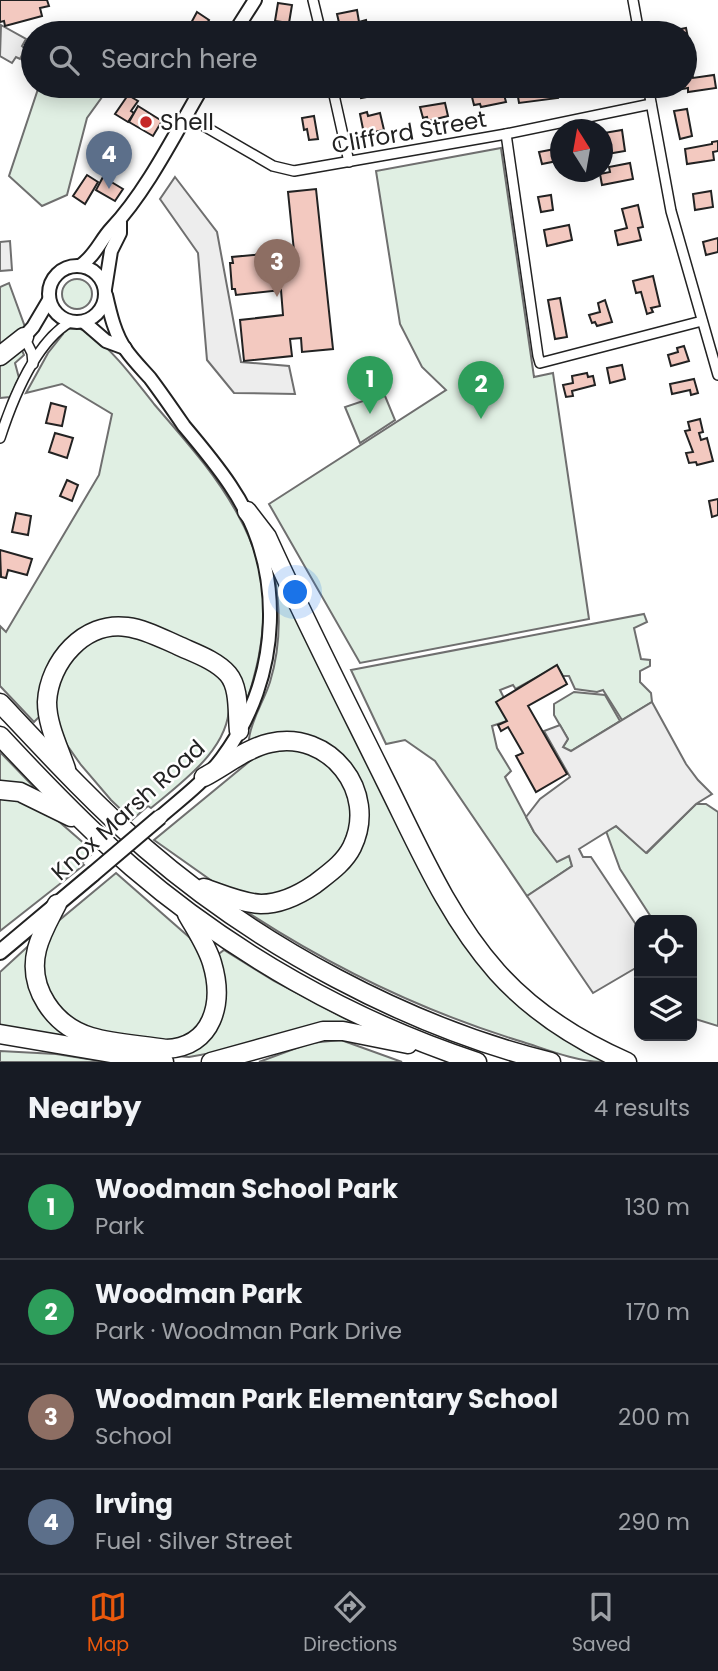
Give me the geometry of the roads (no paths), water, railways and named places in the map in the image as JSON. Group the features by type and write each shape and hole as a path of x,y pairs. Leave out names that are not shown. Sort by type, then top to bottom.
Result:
{"highway":[{"path":"0,356 24,337"},
{"path":"247,511 267,537 412,834 468,935 497,972 551,1020 627,1062"},
{"path":"69,775 48,716 47,702 52,678 59,661 69,649 95,631 110,627 126,626 143,631 216,664 228,674 235,687 239,731"},
{"path":"0,703 132,836 188,882 269,939 355,987 439,1025 551,1062"},
{"path":"0,736 87,826 133,867 240,948 364,1017 477,1062"},
{"path":"188,882 250,903 266,904 284,900 312,886 335,869 348,853 359,825 359,805 350,777 329,754 311,745 291,741 270,743 251,750 204,778"},
{"path":"0,790 20,792 87,826"},
{"path":"57,904 36,952 38,983 48,1006 66,1025 92,1037 166,1049 178,1049 198,1039 207,1029 217,999 212,962 184,908"},
{"path":"211,1062 311,1033 333,1031 450,1053"},
{"path":"0,1034 164,1062"}],"main road":[{"path":"242,21 255,0"},
{"path":"80,266 120,222 196,98"},
{"path":"49,300 59,316 70,322 85,322 102,309 111,251 120,233 120,222"},
{"path":"24,337 49,300 50,286 57,274 69,267 80,266 96,273 106,292"},
{"name":"Knox Marsh Road","path":"0,952 160,817 221,760 253,706 264,672 271,615 265,565 247,511 223,475 125,348 110,313 106,292"},
{"name":"Knox Marsh Road","path":"85,322 106,341 125,348"}],"street":[{"path":"313,0 318,21"},
{"path":"633,0 637,21"},
{"path":"335,98 349,162"},
{"path":"650,98 671,211 718,375"},
{"name":"Clifford Street","path":"186,115 278,168 302,170 506,134 651,104"},
{"path":"506,134 540,363 702,321"},
{"path":"0,438 6,419 33,364 53,334 70,322"},
{"path":"24,337 32,353 33,364"}],"place":[{"name":"Shell","path":"146,122"},
{"name":"Irving","path":"109,189"},
{"name":"Woodman Park Elementary School","path":"277,297"},
{"name":"Woodman School Park","path":"370,414"},
{"name":"Woodman Park","path":"481,419"}]}
